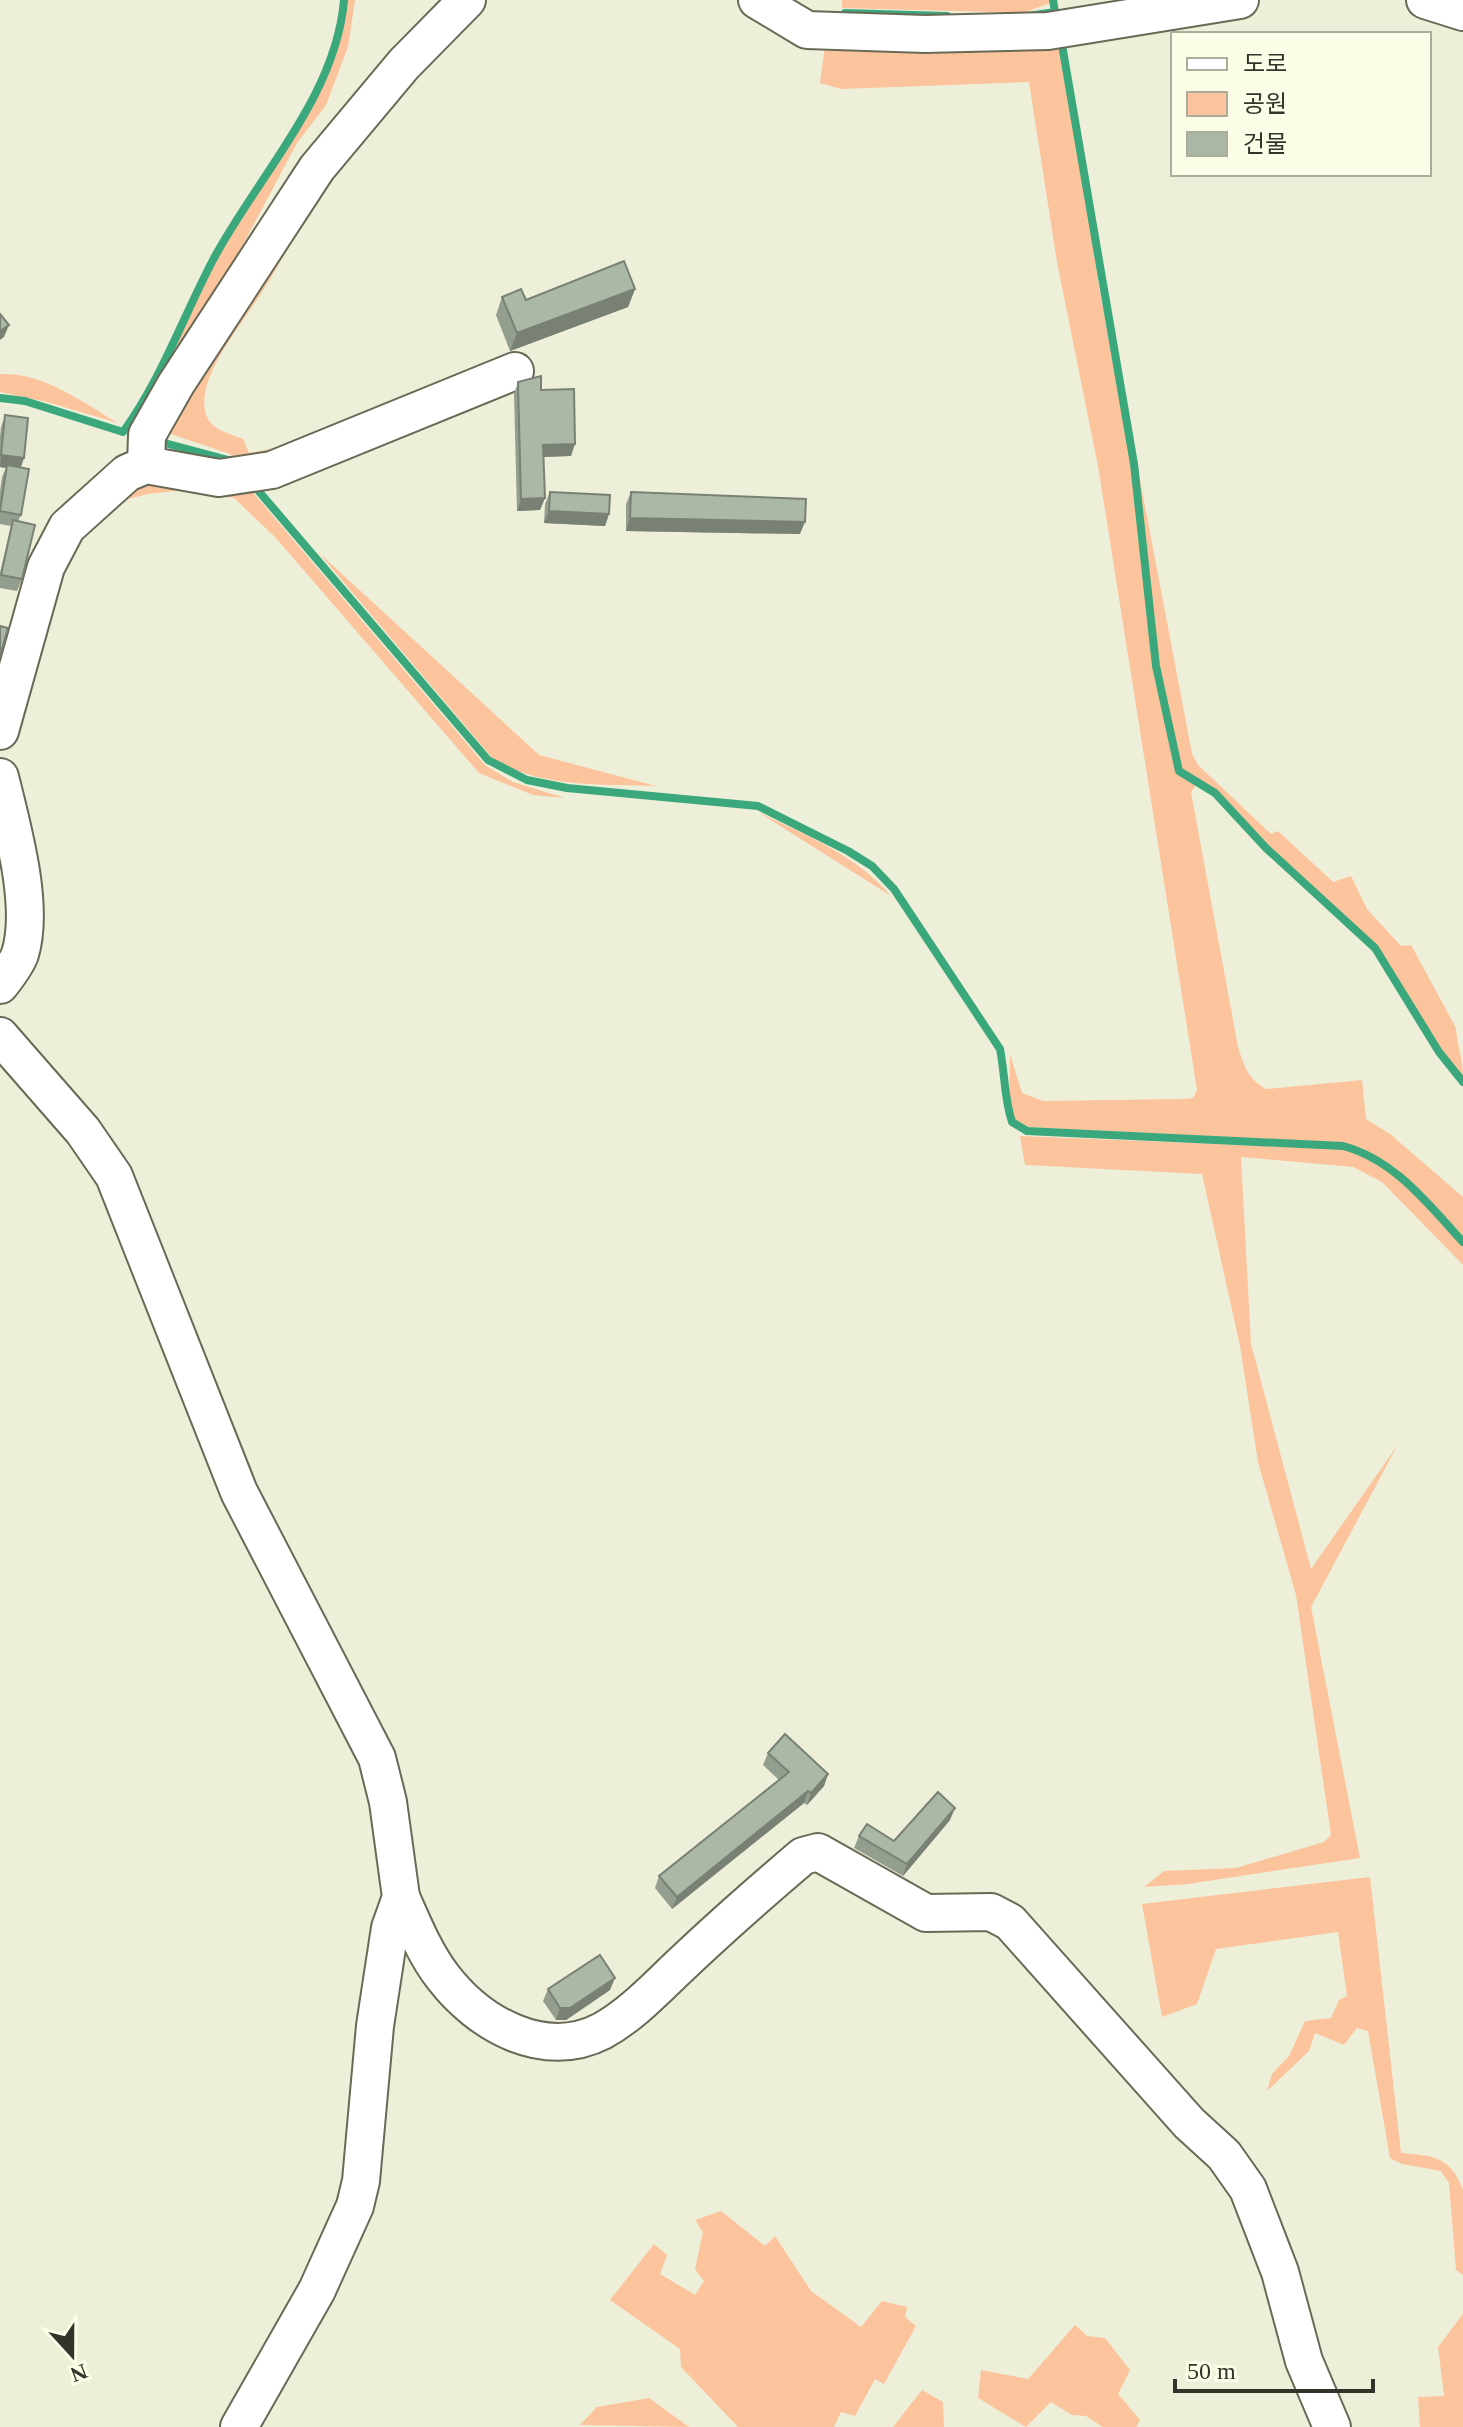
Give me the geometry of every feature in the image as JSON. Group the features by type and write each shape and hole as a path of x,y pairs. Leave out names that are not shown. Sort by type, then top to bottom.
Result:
{"street":[{"path":"146,465 147,435 176,384 317,168 404,64 467,0"},
{"path":"757,0 807,30 925,34 1048,31 1240,0"},
{"path":"1425,0 1463,12"},
{"path":"0,731 46,567 58,542 67,527 127,473 146,465 219,478 272,470 515,371"},
{"path":"0,777 21,883 25,932 19,958 0,985"},
{"path":"0,1036 83,1131 114,1176 128,1205 239,1492 377,1758 388,1802 401,1897 441,1976 465,2002 513,2032 550,2043 579,2040 623,2018 803,1856 818,1852 926,1913 991,1912 1010,1922 1189,2123 1224,2155 1248,2189 1271,2246 1304,2361 1332,2427"},
{"path":"239,2427 317,2290 355,2206 361,2181 375,2026 390,1928 401,1897"}],"green space":[{"path":"348,0 355,0 348,47 326,105 297,143 207,312 141,413 217,260 326,75"},
{"path":"842,0 1050,0 1050,3 1023,13 842,8"},
{"path":"1057,39 1075,120 1099,287 1132,465 1153,666 1177,773 1196,785 1191,792 1240,1054 1251,1076 1266,1089 1362,1080 1366,1119 1390,1134 1463,1197 1463,1238 1395,1169 1362,1149 1343,1143 1028,1127 1014,1119 1009,1102 1010,1054 1022,1093 1043,1101 1183,1099 1193,1098 1197,1090 1098,466 1057,262 1029,82 841,89 820,83 825,45"},
{"path":"306,213 272,275 212,370 204,403 207,417 217,428 243,439 249,453 277,448 366,415 266,462 205,468 151,445 211,462 234,461 230,454 159,430"},
{"path":"0,374 47,383 118,423 0,392"},
{"path":"1137,464 1192,754 1198,765 1271,834 1278,831 1333,882 1351,876 1367,909 1401,946 1411,945 1456,1028 1463,1077 1441,1051 1377,947 1267,846 1217,791 1182,770 1158,665"},
{"path":"139,482 249,488 485,765 513,782 565,798 533,795 479,773 275,537 234,498 183,490 148,494 100,506"},
{"path":"318,552 539,755 656,786 552,780 533,776 494,760"},
{"path":"758,812 846,857 891,896"},
{"path":"1020,1136 1343,1149 1378,1164 1394,1176 1463,1247 1463,1265 1382,1182 1353,1167 1241,1157 1251,1344 1311,1569 1397,1446 1311,1607 1360,1858 1188,1884 1144,1887 1164,1871 1236,1868 1324,1842 1331,1835 1296,1595 1258,1462 1240,1346 1202,1174 1025,1165"},
{"path":"1370,1877 1401,2153 1439,2160 1458,2178 1463,2190 1463,2275 1456,2270 1449,2183 1441,2171 1402,2164 1390,2158 1368,2031 1357,2028 1344,2045 1315,2033 1309,2051 1267,2091 1272,2074 1289,2056 1305,2021 1331,2018 1339,2000 1347,1996 1338,1932 1216,1949 1197,2004 1162,2017 1142,1904"},
{"path":"721,2211 765,2246 775,2236 811,2291 861,2327 882,2301 907,2307 905,2317 916,2326 884,2384 875,2379 855,2416 841,2412 834,2427 738,2427 681,2367 680,2349 610,2300 654,2244 667,2255 660,2274 695,2295 704,2281 695,2269 703,2232 695,2220"},
{"path":"1463,2314 1463,2427 1420,2427 1418,2397 1444,2396 1438,2347"},
{"path":"1075,2325 1087,2336 1105,2338 1130,2370 1118,2394 1140,2420 1136,2427 1103,2427 1086,2416 1072,2415 1051,2402 1026,2427 978,2398 981,2370 1028,2379"},
{"path":"922,2390 943,2402 944,2427 893,2427"},
{"path":"649,2398 689,2427 580,2425 597,2407"}],"building":[{"path":"624,261 635,289 517,333 502,297 521,289 526,300"},
{"path":"0,314 9,325 0,331"},
{"path":"541,376 541,390 574,389 575,444 543,445 545,498 521,499 518,382"},
{"path":"5,415 28,418 24,458 1,455"},
{"path":"7,465 29,469 21,515 0,511"},
{"path":"550,492 610,495 609,514 549,511"},
{"path":"631,492 806,499 805,522 630,518"},
{"path":"13,520 35,525 22,579 1,575"},
{"path":"0,626 8,628 0,656"},
{"path":"785,1734 828,1774 811,1793 808,1791 677,1897 659,1876 789,1772 768,1753"},
{"path":"938,1792 955,1808 907,1864 859,1836 867,1824 894,1841"},
{"path":"600,1955 615,1978 570,2008 560,2008 548,1989"}],"waterway":[{"path":"0,398 25,401 123,432 160,370 213,260 311,103 338,36 344,0"},
{"path":"1028,16 1055,12 1053,0"},
{"path":"845,13 947,16"},
{"path":"1061,39 1134,464 1156,666 1179,771 1215,793 1266,848 1375,948 1439,1052 1463,1082"},
{"path":"157,441 232,461"},
{"path":"256,488 488,760 527,780 567,788 758,806 872,866 894,889 1000,1049 1012,1122 1027,1131 1343,1146 1362,1153 1395,1173 1463,1242"}]}
